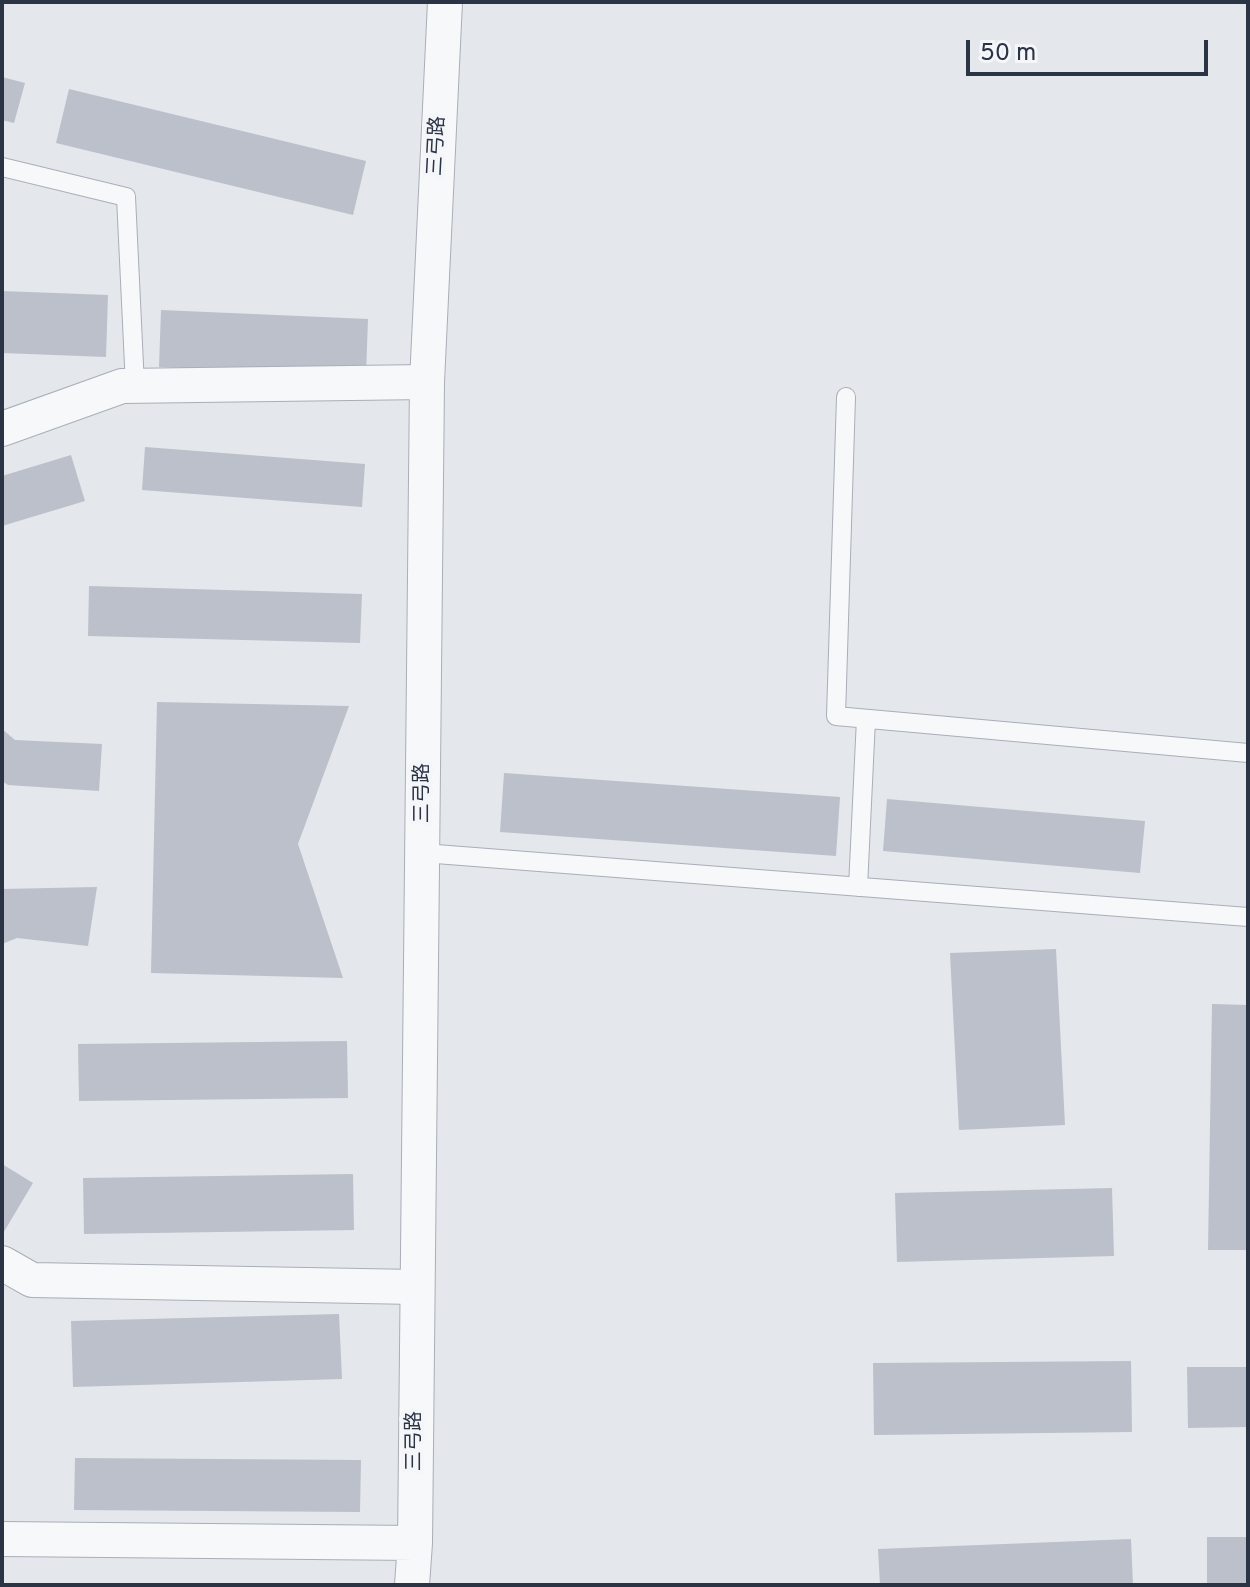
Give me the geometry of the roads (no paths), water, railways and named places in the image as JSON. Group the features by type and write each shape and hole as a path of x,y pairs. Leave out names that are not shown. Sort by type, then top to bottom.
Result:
{"street":[{"name":"三弓路","path":"412,1585 415,1543 427,382 445,2"},
{"path":"2,429 122,386 427,382"},
{"path":"2,1263 32,1280 416,1287"},
{"path":"2,1539 415,1543"}],"lane":[{"path":"2,167 126,197 135,386"},
{"path":"846,397 836,716 1248,753"},
{"path":"858,887 866,719"},
{"path":"423,853 1248,917"}]}
